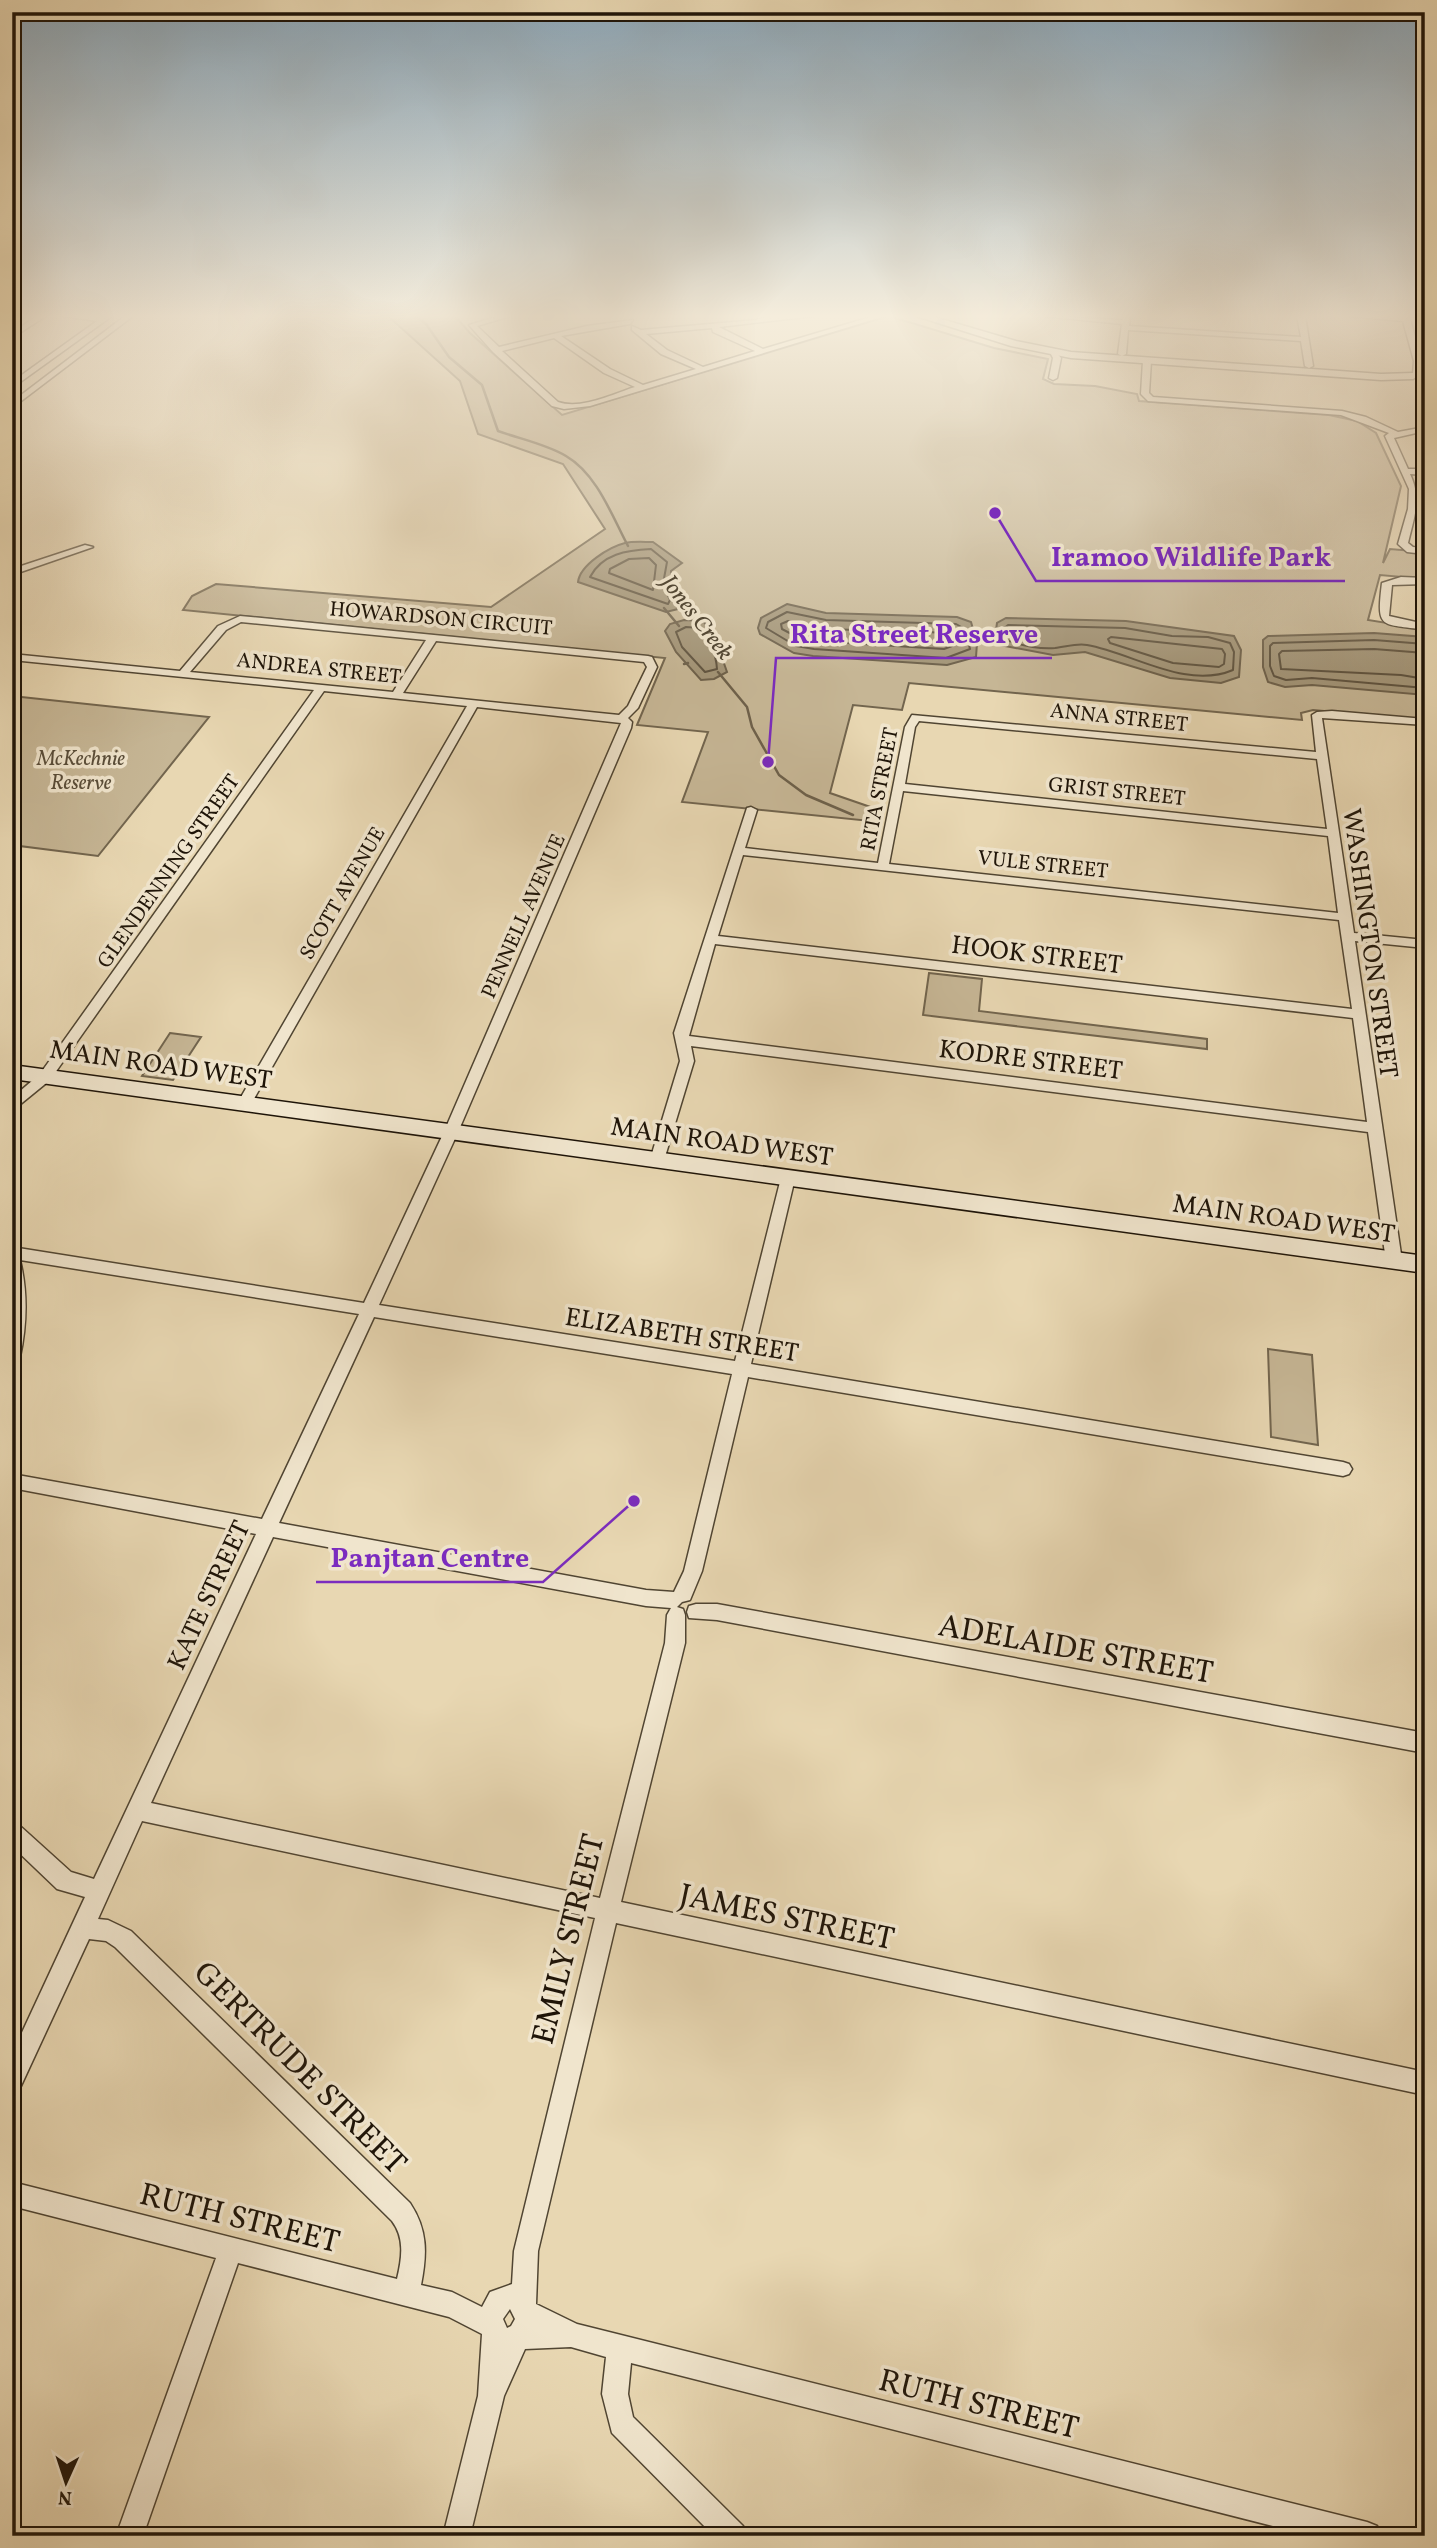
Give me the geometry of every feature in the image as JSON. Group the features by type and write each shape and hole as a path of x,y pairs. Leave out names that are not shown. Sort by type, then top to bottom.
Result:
{"main road":[{"name":"MAIN ROAD WEST","path":"12,1072 1425,1265"}],"street":[{"path":"1391,435 1389,436 1405,471 1405,477 1413,489 1402,541 1405,547 1425,551"},
{"path":"1405,471 1425,472"},
{"path":"12,572 83,548"},
{"path":"1425,582 1401,580 1387,583 1383,612 1385,618 1394,622 1425,627"},
{"name":"HOWARDSON CIRCUIT","path":"183,674 222,628 240,619 644,657 651,661 652,667 635,705 621,718"},
{"path":"396,695 432,639"},
{"name":"ANDREA STREET","path":"12,657 621,718"},
{"name":"GLENDENNING STREET","path":"12,1106 45,1077 323,687"},
{"name":"SCOTT AVENUE","path":"244,1104 474,702"},
{"name":"WASHINGTON STREET","path":"1394,1261 1317,715 1332,713 1425,722"},
{"name":"ANNA STREET","path":"913,719 923,717 1322,756"},
{"name":"PENNELL AVENUE","path":"451,1132 626,728 627,722 621,718"},
{"name":"RITA STREET","path":"883,866 913,719"},
{"name":"GRIST STREET","path":"898,787 1332,832"},
{"path":"657,1160 687,1061 681,1040 751,810"},
{"name":"VULE STREET","path":"737,851 1344,917"},
{"path":"1348,936 1425,944"},
{"name":"HOOK STREET","path":"710,939 1358,1014"},
{"name":"KODRE STREET","path":"681,1040 1374,1128"},
{"name":"KATE STREET","path":"12,2080 451,1132"},
{"path":"685,1606 788,1178"},
{"name":"ELIZABETH STREET","path":"12,1252 369,1308 1343,1469"},
{"path":"12,1259 18,1292 18,1314 12,1357"},
{"name":"ADELAIDE STREET","path":"12,1481 1425,1743"},
{"name":"EMILY STREET","path":"456,2536 685,1606"},
{"name":"JAMES STREET","path":"136,1810 1425,2084"},
{"path":"12,1832 65,1881 100,1891"},
{"name":"GERTRUDE STREET","path":"83,1927 108,1931 123,1939 401,2212 413,2231 414,2242 406,2294"},
{"name":"RUTH STREET","path":"12,2194 1367,2536"},
{"path":"129,2536 231,2249"},
{"path":"620,2347 615,2407 621,2424 733,2536"}],"green space":[{"path":"481,435 1377,435 1401,486 1383,563 1390,549 1425,552 1425,579 1380,575 1368,620 1425,629 1425,720 1313,710 1301,713 1302,720 909,683 902,710 853,705 830,793 882,811 880,822 682,802 708,732 637,725 665,658 183,610 192,596 216,584 491,607 605,529 563,464"},
{"name":"McKechnie Reserve","path":"12,696 209,717 98,856 12,845"},
{"path":"929,973 982,979 979,1011 1207,1039 1207,1049 923,1015"},
{"path":"170,1033 201,1037 173,1080 142,1076"},
{"path":"1268,1349 1312,1355 1318,1445 1271,1437"}],"water":[{"path":"628,542 653,542 682,563 671,571 671,584 686,607 666,612 578,582 584,569 611,548"},
{"path":"787,604 826,613 957,617 971,622 977,643 976,657 947,665 794,653 760,634 758,628 761,618"},
{"path":"1006,618 1126,621 1234,636 1241,650 1239,677 1221,683 1170,678 1085,652 1053,655 994,644 997,623"},
{"path":"684,620 703,621 713,632 727,672 714,679 701,680 676,652 665,631 670,624"},
{"path":"1374,633 1425,637 1425,695 1312,685 1285,687 1268,682 1263,667 1263,640 1268,636"}],"waterway":[{"name":"Jones Creek","path":"510,435 558,452 587,473 603,496 628,546"},
{"name":"Jones Creek","path":"664,608 679,626"},
{"path":"684,664 688,663"},
{"name":"Jones Creek","path":"718,672 747,707 752,727 779,775 806,795 853,815"}],"place":[{"name":"Iramoo Wildlife Park","path":"995,513"},
{"name":"Rita Street Reserve","path":"768,762"},
{"name":"Panjtan Centre","path":"634,1501"}]}
